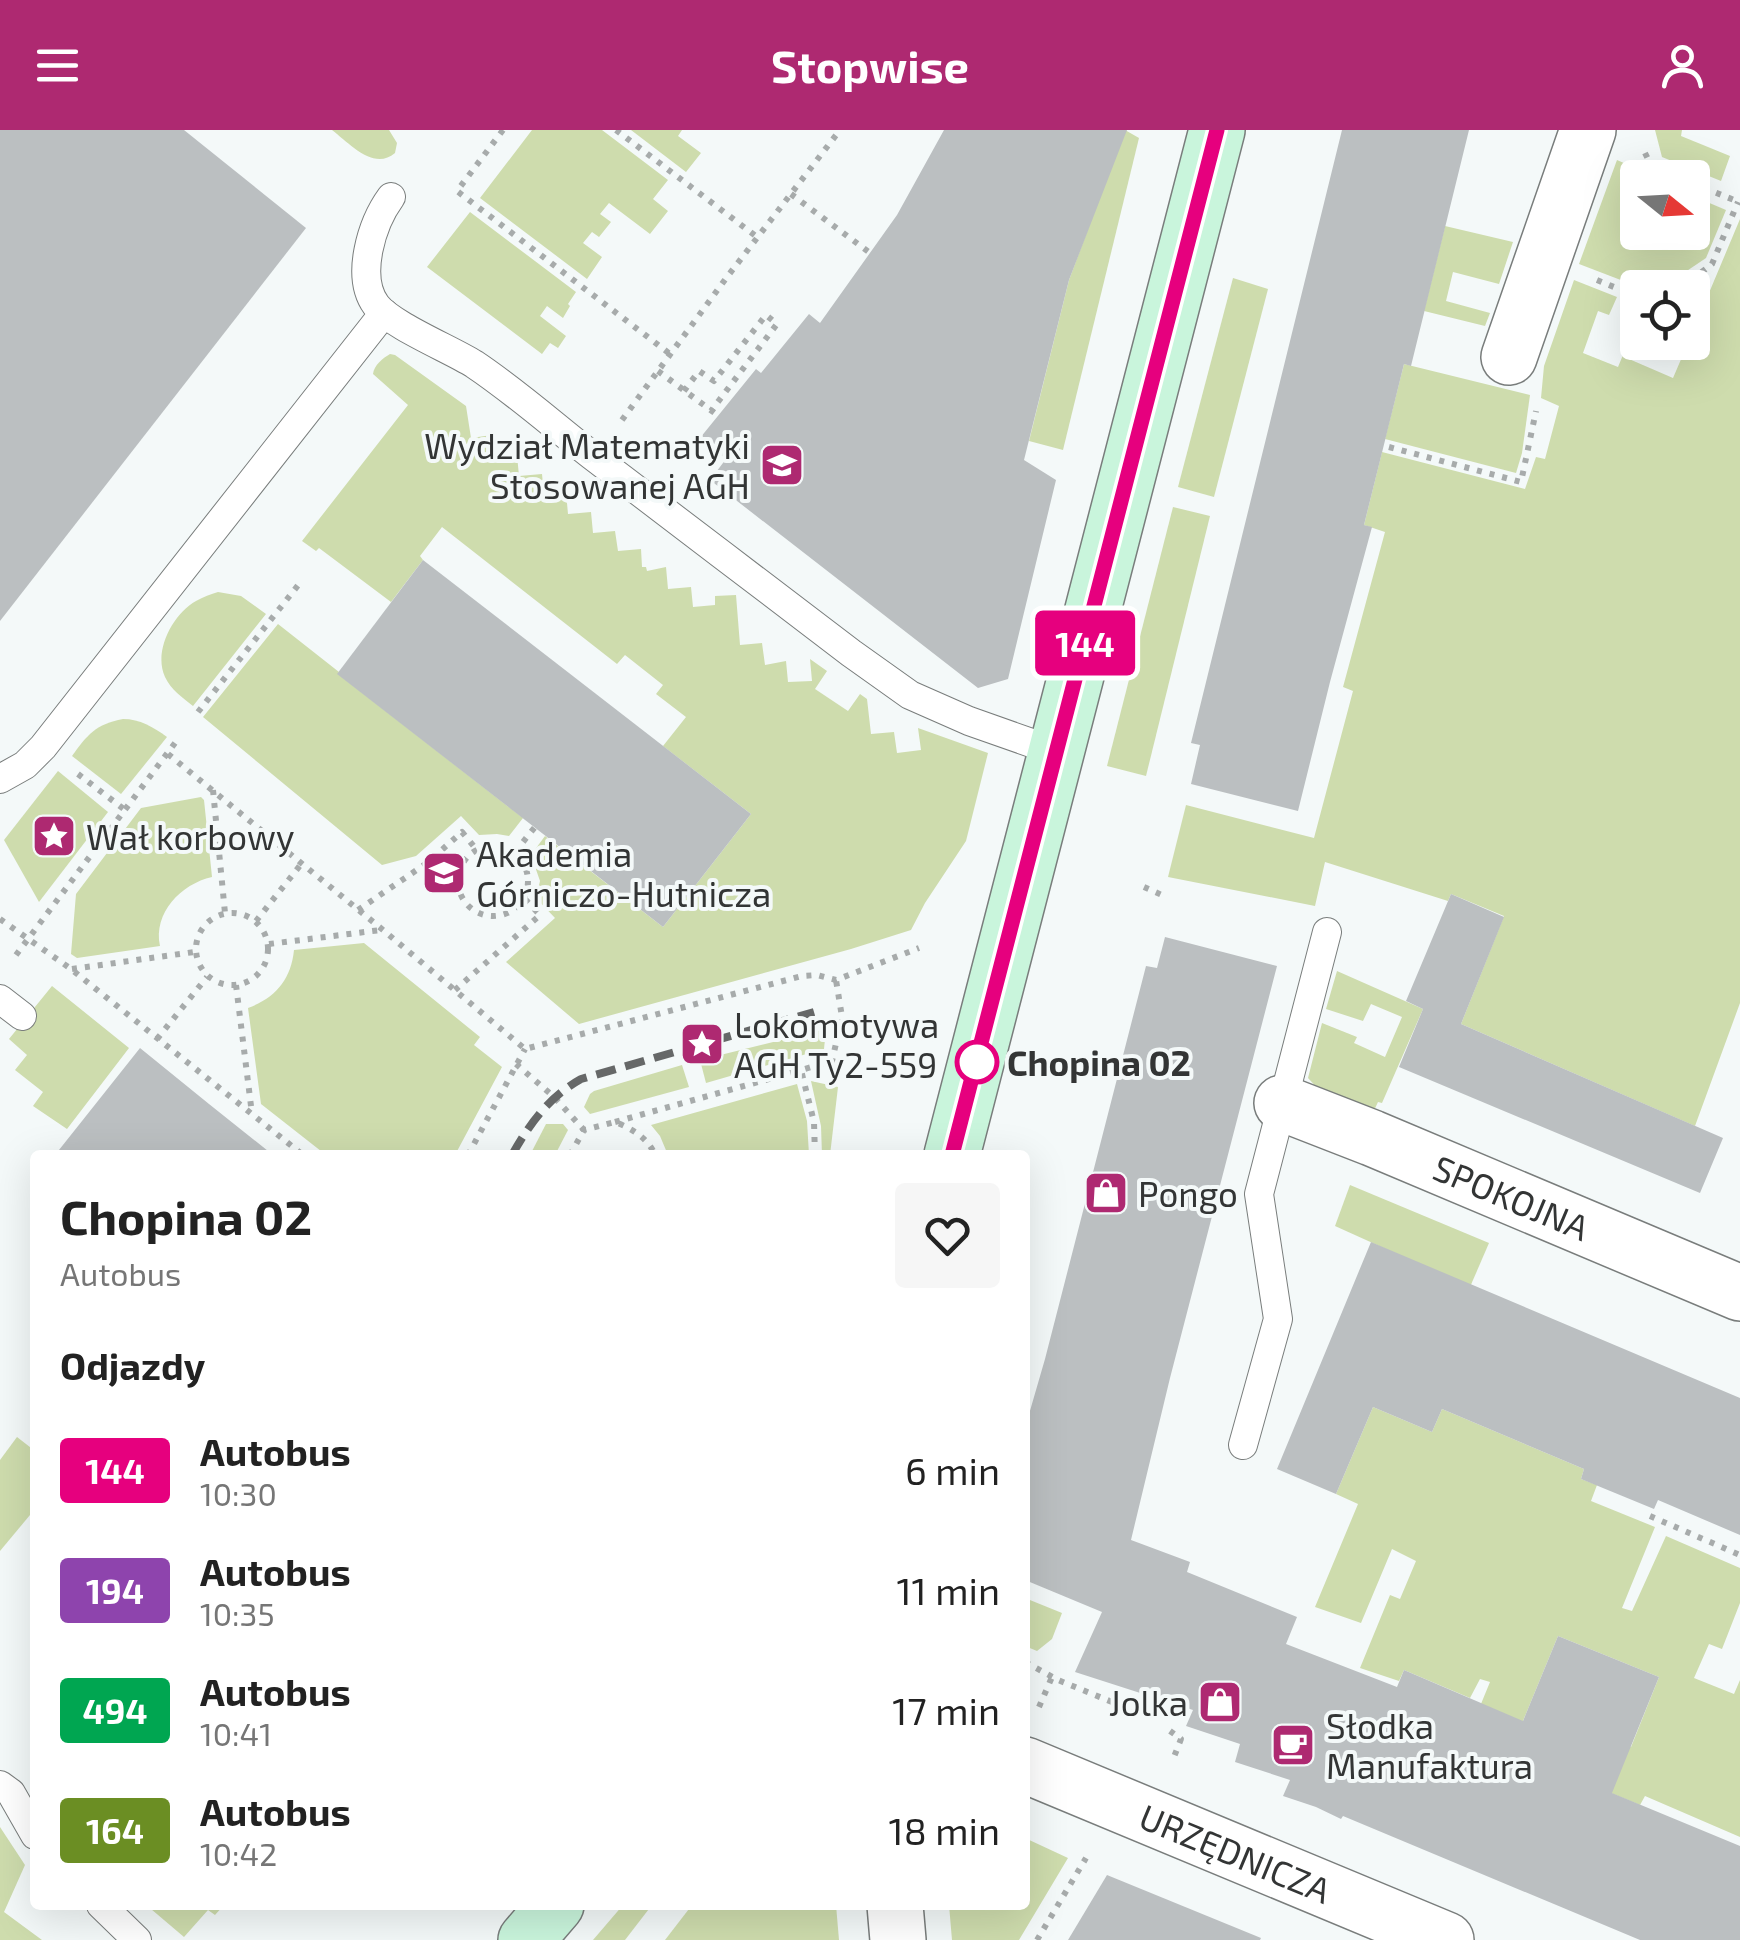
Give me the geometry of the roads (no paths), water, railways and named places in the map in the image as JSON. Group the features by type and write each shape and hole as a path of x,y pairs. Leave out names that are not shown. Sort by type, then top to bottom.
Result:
{"main road":[{"path":"953,1150 1217,130"},
{"path":"526,1940 552,1910"}],"street":[{"path":"1518,333 1614,134"},
{"name":"SPOKOJNA","path":"1282,1103 1740,1294"},
{"name":"URZĘDNICZA","path":"1030,1767 1446,1940"},
{"path":"895,1910 898,1940"}],"lane":[{"path":"391,197 371,237 367,277 372,298 384,313 474,364 904,691 968,722 1058,752"},
{"path":"0,779 25,765 43,747 384,313"},
{"path":"1243,1445 1278,1319 1259,1194 1327,932"},
{"path":"0,1784 11,1793 30,1826"},
{"path":"106,1910 137,1940"}],"railway":[{"path":"515,1150 541,1112 581,1079 814,1012"}],"place":[{"name":"Wydział Matematyki Stosowanej AGH","path":"782,465"},
{"name":"Wał korbowy","path":"54,836"},
{"name":"Akademia Górniczo-Hutnicza","path":"444,873"},
{"name":"Lokomotywa AGH Ty2-559","path":"702,1044"},
{"name":"Chopina 02","path":"977,1062"},
{"name":"Pongo","path":"1106,1193"},
{"name":"Jolka","path":"1220,1702"},
{"name":"Słodka Manufaktura","path":"1293,1745"}]}
